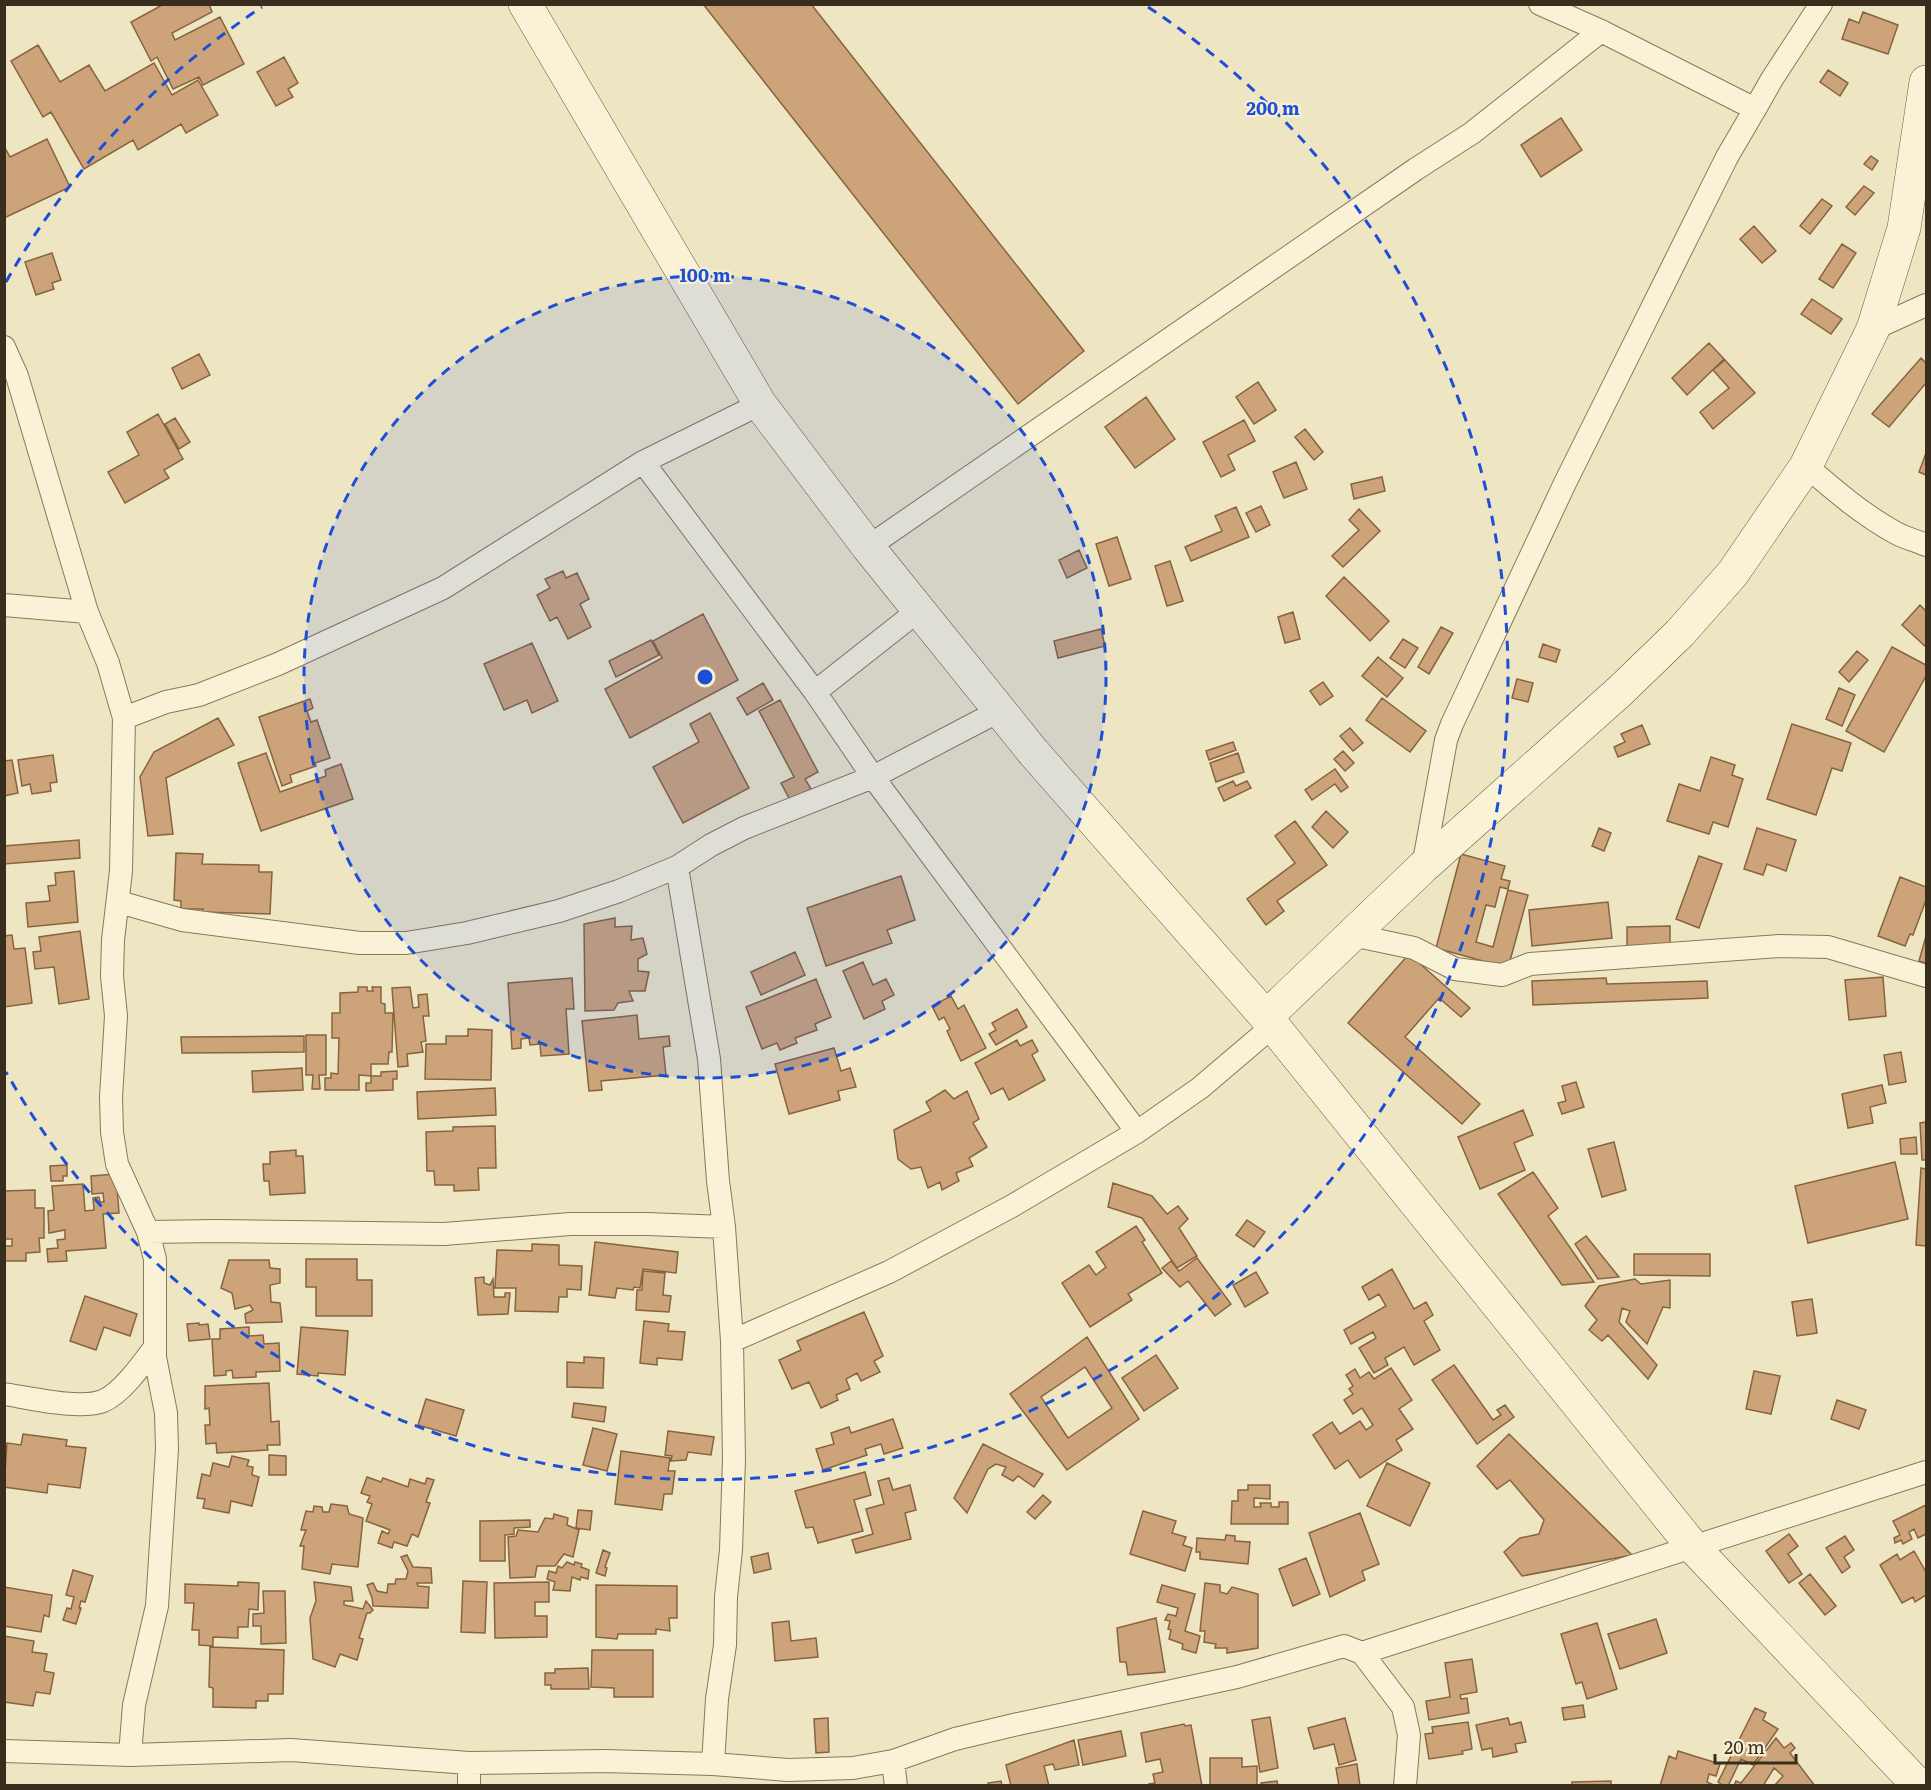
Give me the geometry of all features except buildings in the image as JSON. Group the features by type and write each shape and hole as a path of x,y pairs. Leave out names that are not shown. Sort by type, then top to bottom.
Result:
{"main road":[{"path":"531,6 760,404 868,547 1034,753 1269,1022 1693,1547 1919,1785"},
{"path":"1269,1022 1352,935 1423,867 1620,691 1680,633 1733,573 1806,466 1873,329 1904,228 1926,82"}],"street":[{"path":"1540,4 1601,31 1755,109"},
{"path":"1423,867 1446,740 1452,723 1570,473 1727,157 1772,79 1821,4"},
{"path":"868,547 1416,169 1472,133 1601,31"},
{"path":"1873,329 1926,305"},
{"path":"4,347 17,376 87,612 108,663 124,718 118,902 113,940 112,976 116,1016 111,1097 112,1132 117,1164 148,1232 155,1259 155,1347 166,1413 167,1449 157,1605 134,1706 130,1755"},
{"path":"124,718 166,702 199,695 278,664 443,588 643,462 760,404"},
{"path":"643,462 815,692 873,777 1137,1132"},
{"path":"1806,466 1841,495 1881,523 1898,534 1926,545"},
{"path":"4,605 87,612"},
{"path":"815,692 919,610"},
{"path":"118,902 182,920 360,943 406,943 467,933 559,911 620,891 677,867 711,845 744,828 873,777 999,711"},
{"path":"677,867 709,1059 732,1341 734,1459 731,1550 726,1597 725,1645 717,1699 713,1764"},
{"path":"1352,935 1414,948 1455,969 1502,975 1530,964 1780,946 1828,947 1926,975"},
{"path":"732,1341 889,1272 1012,1206 1137,1132 1200,1088 1269,1022"},
{"path":"148,1232 444,1234 570,1224 724,1227"},
{"path":"4,1394 75,1404 104,1401 131,1379 155,1347"},
{"path":"1362,1653 1926,1472"},
{"path":"4,1751 130,1755 291,1750 469,1763 603,1761 713,1764 788,1770 853,1768 893,1761 976,1734 1238,1677 1344,1646 1362,1653 1403,1707 1409,1735 1405,1785"},
{"path":"893,1761 896,1785"},
{"path":"469,1763 469,1785"}]}
